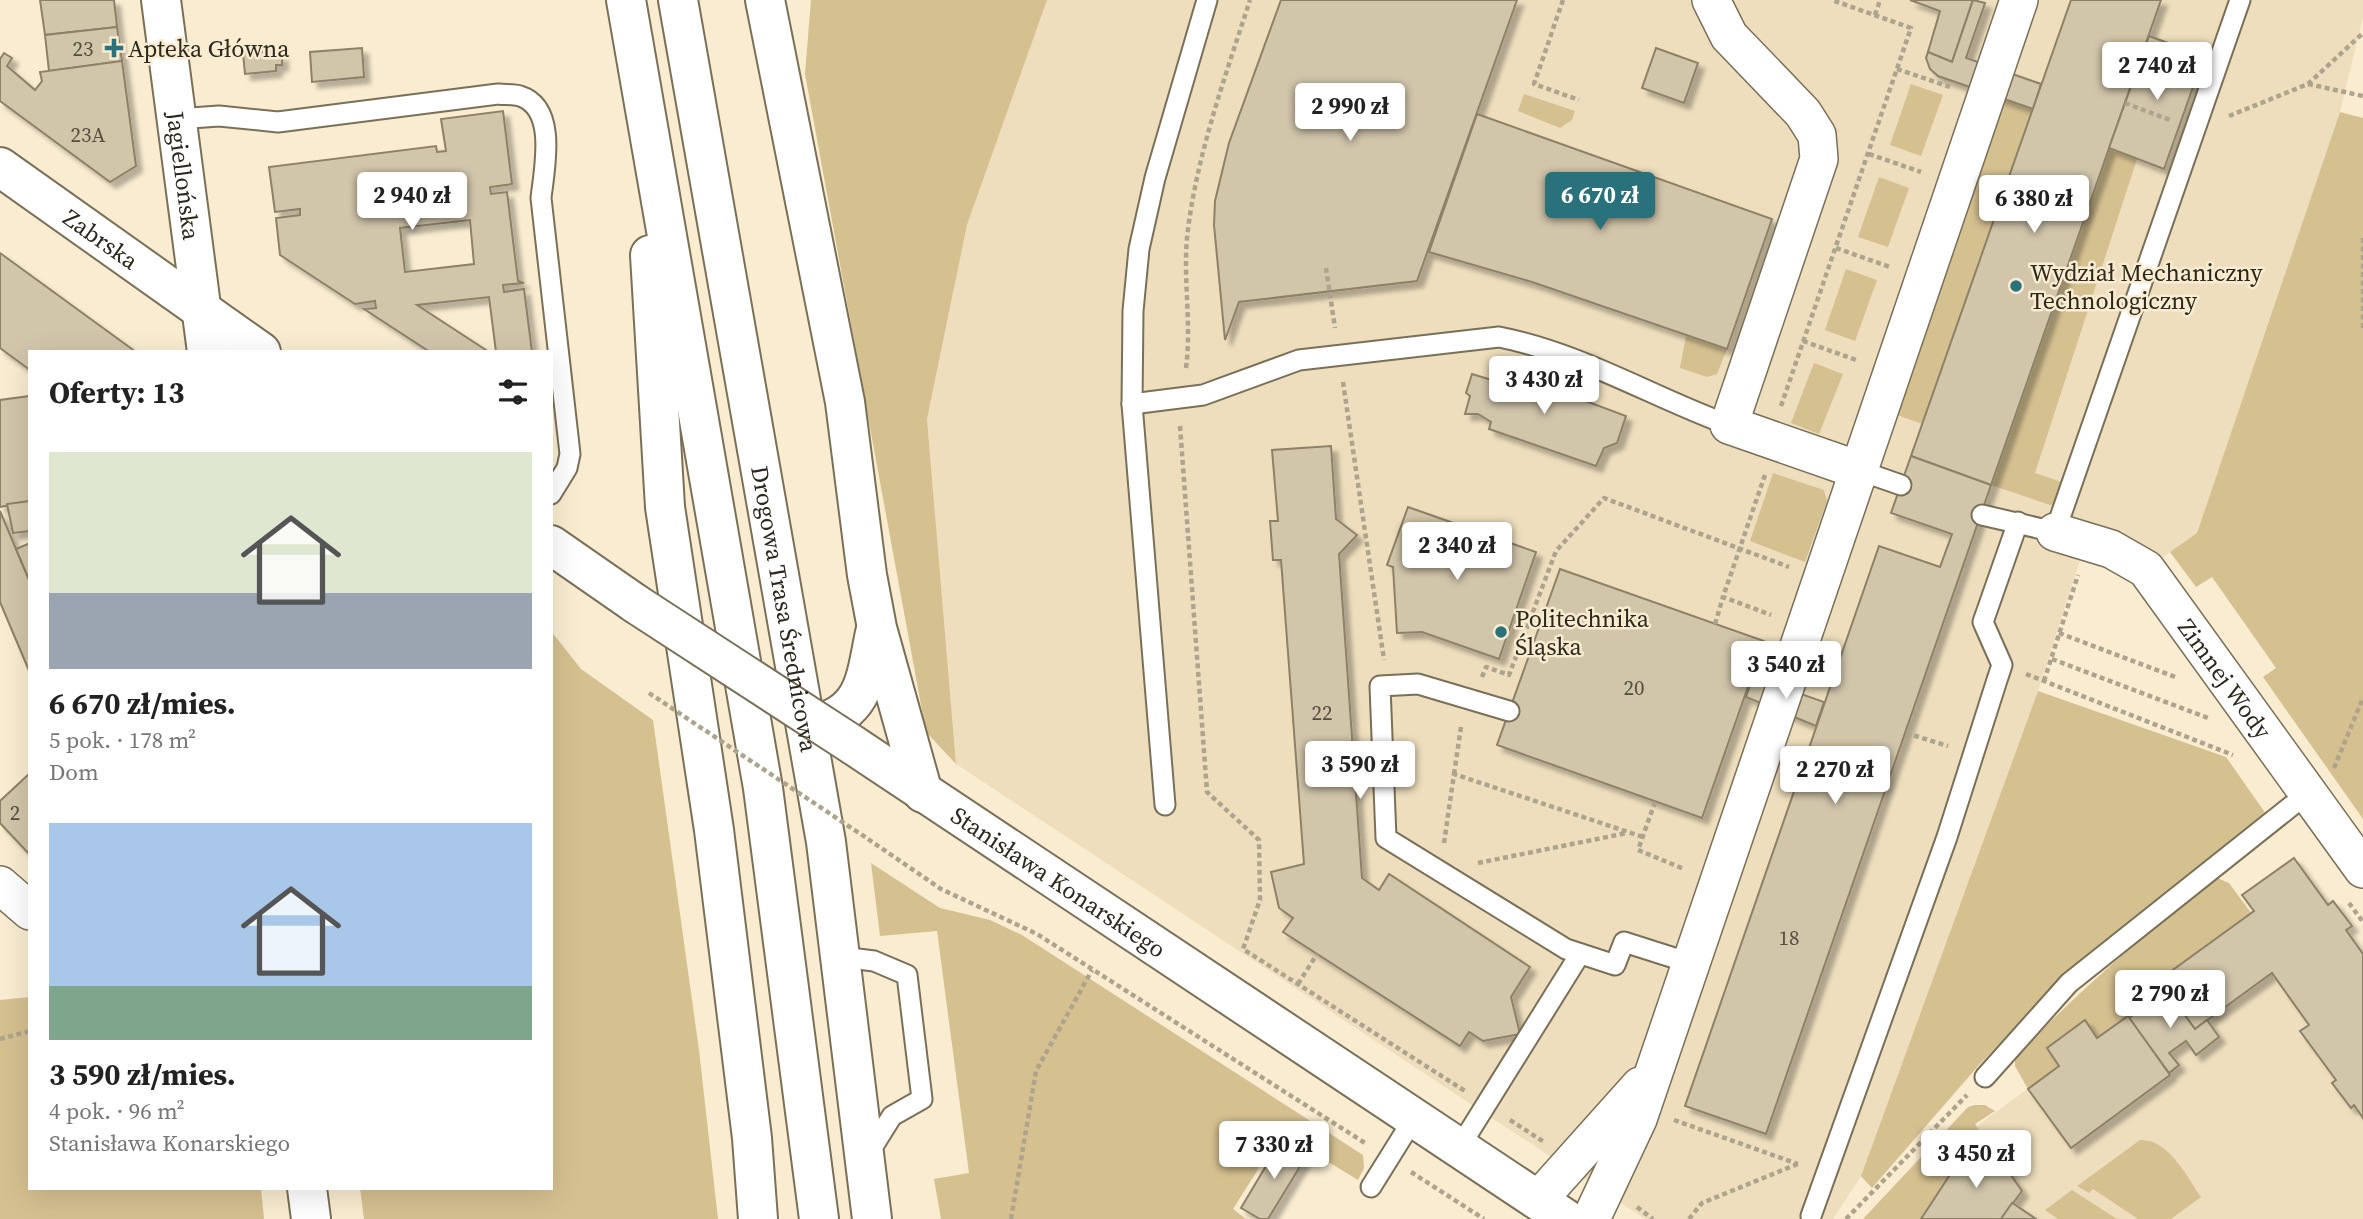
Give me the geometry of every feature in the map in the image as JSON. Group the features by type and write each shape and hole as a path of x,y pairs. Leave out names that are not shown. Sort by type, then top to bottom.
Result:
{"main road":[{"name":"Jagiellońska","path":"161,0 207,350"},
{"path":"626,0 763,788 819,1219"},
{"name":"Drogowa Trasa Średnicowa","path":"678,0 776,545 826,842 867,1157 872,1219"},
{"path":"765,0 845,402 867,575 877,628 923,793"},
{"path":"638,67 665,507 716,844 752,1138 758,1219"},
{"name":"Zabrska","path":"0,167 202,312"},
{"path":"202,312 258,350"},
{"name":"Stanisława Konarskiego","path":"553,546 1552,1210"},
{"path":"817,724 834,720 857,699 877,628"},
{"path":"307,1190 311,1219"}],"street":[{"path":"1711,0 1729,36 1803,113 1817,135 1819,159 1729,425 1861,471"},
{"path":"1591,1219 1638,1119 1861,471 1955,183 2019,0"},
{"name":"Zimnej Wody","path":"2055,532 2111,549 2146,569 2246,706 2320,783 2363,869"},
{"path":"0,885 28,909"},
{"path":"1552,1210 1656,1062"}],"lane":[{"path":"1165,805 1132,404 1133,311 1139,248 1176,104 1208,0"},
{"path":"1982,514 2055,532 2240,0"},
{"path":"177,119 219,116 278,122 498,94 522,96 538,109 545,130 546,157 541,198 570,454 567,468 553,491"},
{"path":"1132,404 1203,395 1299,360 1500,337 1521,341 1625,377 1688,410 1729,425"},
{"path":"1861,471 1901,485"},
{"path":"1811,1216 1942,850 2000,673 2002,665 1983,622 2018,522"},
{"path":"1510,711 1418,684 1380,686 1386,838 1566,949 1615,965 1624,942 1690,963"},
{"path":"1985,1077 2069,983 2320,783"},
{"path":"1460,1148 1580,954"},
{"path":"842,957 874,961 907,975 922,1099 892,1116 867,1157"},
{"path":"1371,1188 1414,1118"}],"path":[{"path":"1563,0 1534,84 1579,100"},
{"path":"1875,15 1880,0"},
{"path":"2224,118 2308,84 2363,33"},
{"path":"1897,69 1985,99"},
{"path":"2308,84 2363,96"},
{"path":"2125,103 2181,124"},
{"path":"1869,154 1955,183"},
{"path":"2363,238 2363,330"},
{"path":"1836,248 1882,264"},
{"path":"1326,268 1388,685"},
{"path":"1803,341 1850,357"},
{"path":"1714,624 1768,466"},
{"path":"1436,869 1443,852 1460,731 1486,667 1509,675 1556,551 1604,498 1797,570"},
{"path":"1723,597 1780,619"},
{"path":"2072,599 2044,681 2238,757"},
{"path":"2059,633 2193,684 2217,666"},
{"path":"2052,659 2222,723 2246,706"},
{"path":"649,693 941,889 1018,923 1484,1219"},
{"path":"2320,783 2363,698"},
{"path":"1906,733 1949,746"},
{"path":"1454,774 1643,837"},
{"path":"1655,802 1638,850 1691,873"},
{"path":"1241,823 1259,840 1260,900 1243,949 1545,1143"},
{"path":"1436,869 1628,832"},
{"path":"1298,984 1317,954"},
{"path":"1011,1219 1036,1071 1091,970"},
{"path":"0,1039 28,1032"},
{"path":"1846,1219 1985,1077"},
{"path":"1670,1119 1799,1164"},
{"path":"1689,1219 1702,1203 1810,1159"}],"shaded area":[{"path":"811,0 1047,0 967,225 927,419 956,764 926,732 805,74"},
{"name":"Politechnika Śląska","path":"1047,0 2363,0 2363,17 2340,112 2197,533 2146,569 2086,541 2038,691 1861,1176 1833,1219 1645,1219 956,764 927,419 967,225"},
{"path":"1911,84 1943,95 1921,156 1890,145"},
{"path":"1524,94 1575,111 1572,120 1560,128 1518,111"},
{"path":"2003,98 2033,109 1922,424 1892,413"},
{"path":"2340,112 2363,118 2363,819 2263,677 2276,668 2212,577 2196,587 2170,552 2197,533"},
{"path":"2109,148 2137,159 2035,473 2062,482 2053,506 1991,485"},
{"path":"1879,177 1909,188 1888,247 1858,237"},
{"path":"1846,269 1877,280 1855,341 1825,330"},
{"path":"1686,336 1727,349 1717,374 1707,377 1680,368"},
{"path":"1814,363 1843,374 1819,434 1791,423"},
{"path":"1773,473 1824,490 1827,501 1805,562 1750,541"},
{"path":"553,634 581,669 653,720 699,1050 718,1219 364,1219 360,1190 553,1190"},
{"path":"2038,691 2226,757 2266,814 2070,970 1979,1065 1872,1188 1861,1176"},
{"path":"2294,858 2328,904 2333,901 2352,926 2346,931 2363,954 2363,1219 1871,1219 1985,1120 2059,1066 2047,1048 2085,1020 2098,1038 2166,990 2159,980 2253,911 2242,895"},
{"path":"871,863 940,908 990,920 1022,935 1363,1155 1364,1168 1358,1180 1281,1133 1233,1209 1246,1219 941,1219 934,1179 969,1173 937,931 880,936"},
{"path":"2217,878 2229,883 2251,913 2159,980 2166,990 2097,1038 2085,1020 2047,1048 2059,1066 2028,1089 2015,1066 2015,1057 2113,964"},
{"path":"28,997 28,1190 261,1190 264,1219 0,1219 0,1000"},
{"path":"1985,1105 1995,1111 1975,1124 1989,1144 1955,1167 1921,1219 1863,1219 1968,1107"},
{"path":"2140,1140 2150,1141 2168,1152 2201,1197 2171,1219 2138,1219 2093,1189 2089,1193 2077,1186"},
{"path":"2072,1190 2117,1219 2058,1219 2045,1210"}],"building":[{"path":"40,0 114,0 117,27 45,35"},
{"path":"1281,0 1517,0 1417,281 1239,302 1225,340 1214,225 1215,201 1229,143"},
{"path":"1910,0 1973,0 1952,62 1928,52 1940,11"},
{"path":"1973,0 1985,3 1966,58 2041,84 2033,109 1938,76 1930,69 1926,58 1928,52 1952,62"},
{"name":"Wydział Mechaniczny Technologiczny","path":"2071,0 2161,0 1991,485 1911,456"},
{"path":"117,27 122,61 49,71 45,35"},
{"path":"2149,36 2204,56 2164,169 2109,148"},
{"path":"362,48 364,77 312,82 310,52"},
{"path":"1656,48 1698,63 1684,103 1642,88"},
{"path":"274,51 275,56 282,55 282,65 276,65 276,71 245,74 243,53"},
{"path":"4,53 12,58 7,66 35,90 42,81 40,72 122,61 136,166 110,182 0,101 0,59"},
{"path":"503,111 512,184 490,187 491,194 507,192 518,281 524,283 503,285 504,292 524,289 532,350 496,350 489,297 417,305 486,350 427,350 364,309 376,308 375,301 355,304 280,255 276,218 300,215 300,209 275,212 269,167 436,146 437,152 446,151 441,119","holes":["470,220 474,264 405,272 400,228"]},
{"path":"1477,114 1772,219 1727,349 1532,282 1429,252"},
{"path":"0,253 133,350 28,350 28,369 0,348"},
{"path":"1500,369 1626,416 1617,443 1604,448 1596,466 1489,429 1491,422 1478,414 1465,414 1470,396 1466,393 1472,374 1495,381"},
{"path":"28,396 28,501 0,507 0,400"},
{"path":"1331,446 1336,519 1357,535 1339,554 1362,878 1379,890 1389,874 1530,967 1511,997 1520,1034 1483,1041 1469,1032 1460,1046 1283,932 1293,918 1279,908 1271,872 1304,864 1281,560 1273,560 1270,521 1278,521 1272,450"},
{"path":"1911,456 1991,485 1766,1134 1685,1106 1879,546 1940,567 1952,534 1891,513"},
{"path":"28,501 28,531 13,533 7,504"},
{"path":"1408,507 1536,552 1499,659 1422,632 1397,633 1393,567 1387,565"},
{"path":"0,511 28,577 28,668 0,602"},
{"path":"28,544 28,577 16,549"},
{"path":"1560,569 1764,641 1702,818 1497,745"},
{"path":"1753,677 1824,702 1816,726 1746,697"},
{"path":"28,775 28,853 0,823 0,801"},
{"path":"2294,858 2328,905 2333,901 2352,926 2346,930 2363,954 2363,1118 2354,1105 2351,1108 2332,1083 2336,1080 2300,1031 2309,1025 2272,973 2195,1029 2159,980 2254,911 2242,895"},
{"path":"2166,990 2195,1029 2207,1020 2219,1037 2196,1055 2186,1041 2169,1053 2179,1065 2169,1073 2129,1018"},
{"path":"2128,1016 2170,1075 2071,1148 2028,1089 2059,1066 2047,1048 2085,1020 2097,1038"},
{"path":"1282,1139 1307,1155 1268,1219 1260,1219 1241,1208"},
{"path":"1989,1144 2022,1191 2001,1219 1921,1219 1955,1167"},
{"path":"2012,1203 2014,1204 2036,1219 2001,1219"}],"place":[{"name":"Apteka Główna","path":"114,48"},
{"name":"Wydział Mechaniczny Technologiczny","path":"2016,286"},
{"name":"Politechnika Śląska","path":"1501,632"}]}
